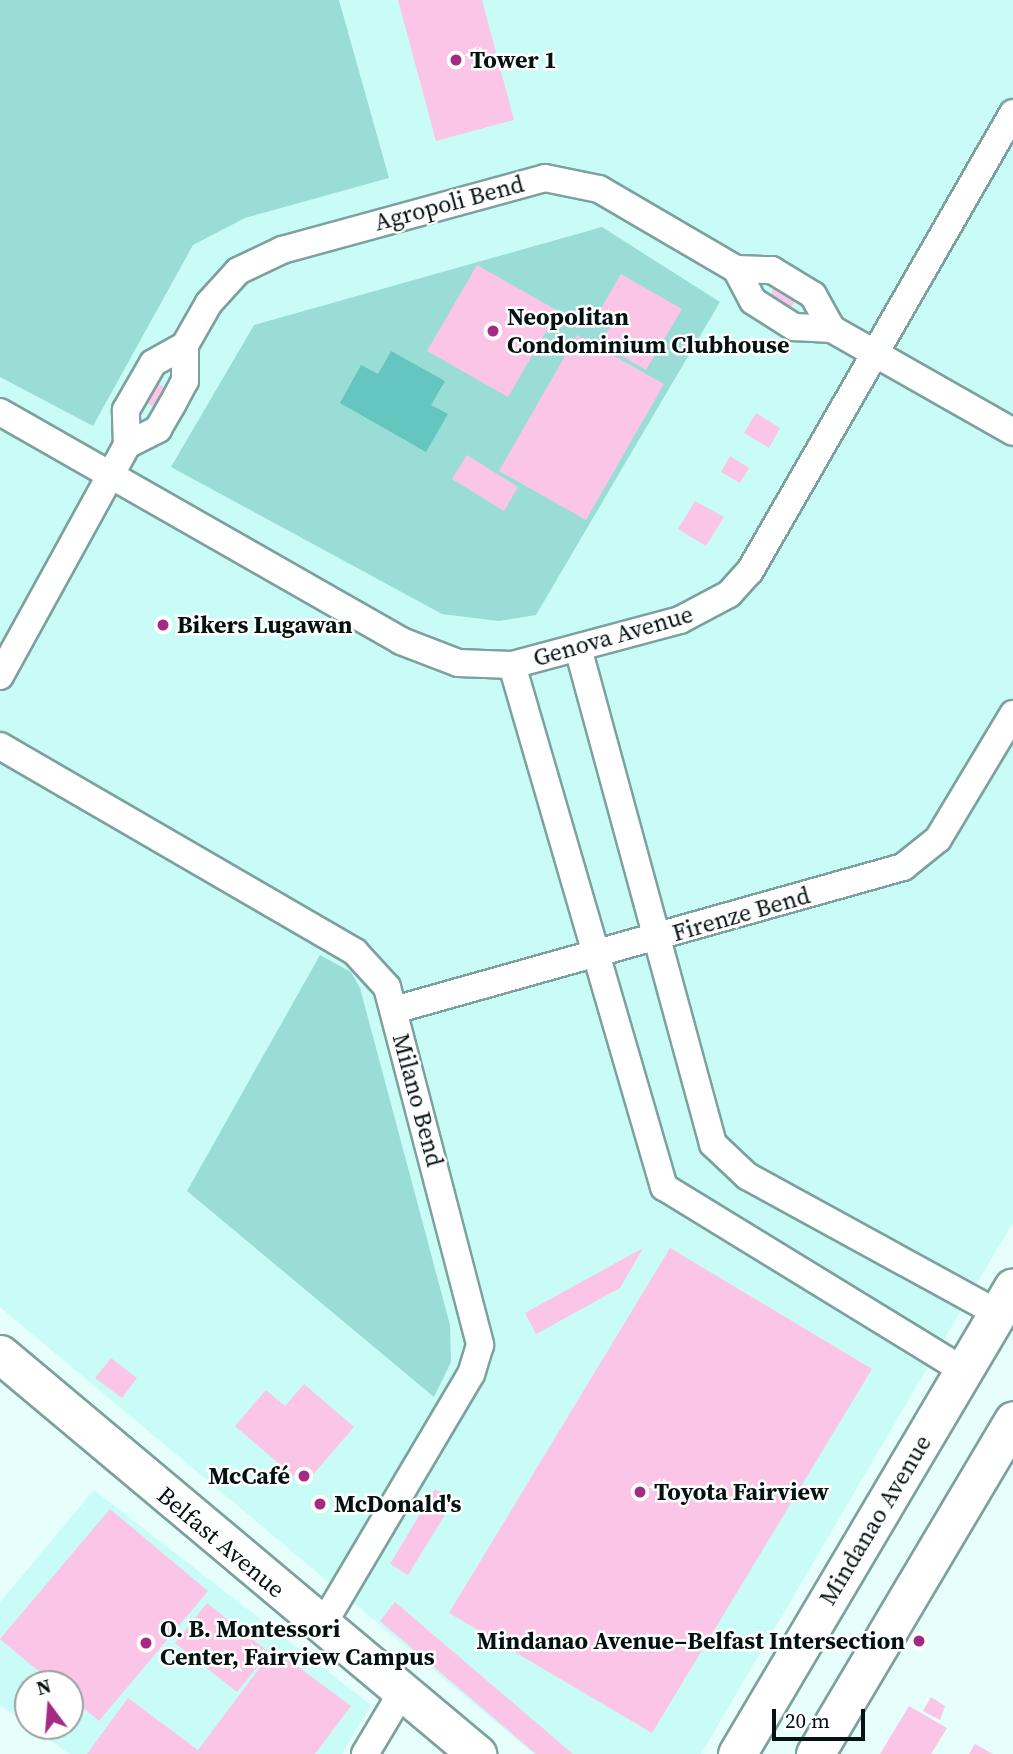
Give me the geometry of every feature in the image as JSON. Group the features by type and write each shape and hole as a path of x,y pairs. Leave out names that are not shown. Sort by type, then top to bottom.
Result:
{"main road":[{"name":"Mindanao Avenue","path":"737,1754 1005,1300"},
{"name":"Belfast Avenue","path":"0,1354 477,1754"},
{"path":"815,1754 1013,1420"}],"street":[{"name":"Genova Avenue","path":"0,412 112,472 401,642 458,663 512,665 680,620 729,594 750,571 1013,113"},
{"name":"Agropoli Bend","path":"127,445 126,410 153,363 185,345 222,287 258,260 545,178 599,189 736,269 772,270 813,295 832,328 874,355 1013,432"},
{"path":"736,269 753,301 794,327 832,328"},
{"path":"0,676 127,445 158,429 172,405 185,381 185,345"},
{"path":"578,648 702,1120 729,1163 1005,1300"},
{"path":"512,665 594,955 664,1188 964,1370"},
{"name":"Firenze Bend","path":"394,1010 883,875 923,856 1013,715"},
{"name":"Milano Bend","path":"0,746 355,952 374,967 394,1010 473,1307 479,1352 322,1626"},
{"path":"365,1754 402,1692"}],"shaded area":[{"path":"0,0 1013,0 1013,1222 701,1754 534,1754 0,1307"},
{"path":"0,0 339,0 389,178 245,218 193,245 93,426 0,377"},
{"path":"602,227 720,302 536,615 499,621 442,614 171,467 254,325"},
{"path":"391,351 445,381 431,405 448,414 426,452 340,403 361,365 378,374"},
{"path":"320,955 351,972 360,988 450,1325 451,1362 434,1397 187,1191"},
{"name":"O. B. Montessori Center, Fairview Campus","path":"94,1490 371,1705 342,1754 69,1754 50,1740 84,1740 84,1670 14,1670 14,1715 0,1705 0,1602"}],"building":[{"name":"Tower 1","path":"398,0 482,0 514,120 436,141"},
{"name":"Neopolitan Condominium Clubhouse","path":"477,265 558,311 508,397 427,351"},
{"path":"621,274 682,309 646,370 600,343 612,324 597,315"},
{"path":"775,286 796,300 789,310 769,297"},
{"path":"577,335 664,384 586,520 499,471"},
{"path":"156,382 167,389 156,408 145,402"},
{"path":"756,413 780,428 769,448 744,433"},
{"path":"467,455 518,487 504,511 452,479"},
{"path":"730,456 749,468 740,483 721,472"},
{"path":"695,501 724,517 706,546 678,529"},
{"path":"643,1248 620,1288 536,1334 525,1313"},
{"path":"670,1248 872,1369 652,1733 449,1613"},
{"path":"111,1358 137,1378 122,1398 95,1378"},
{"path":"304,1384 354,1427 304,1485 235,1426 266,1390 285,1406"},
{"path":"435,1489 454,1500 408,1575 390,1564"},
{"path":"110,1509 208,1591 99,1721 84,1709 84,1670 37,1670 0,1639"},
{"path":"395,1602 573,1754 536,1754 380,1621"},
{"path":"207,1603 269,1652 237,1692 175,1643"},
{"path":"274,1649 351,1706 315,1754 87,1754 128,1698 198,1750"},
{"path":"931,1697 945,1706 940,1720 923,1711"},
{"path":"909,1706 947,1728 931,1754 880,1754"},
{"path":"975,1744 993,1754 969,1754"}],"place":[{"name":"Tower 1","path":"456,60"},
{"name":"Neopolitan Condominium Clubhouse","path":"493,331"},
{"name":"Bikers Lugawan","path":"163,625"},
{"name":"McCafé","path":"304,1476"},
{"name":"Toyota Fairview","path":"640,1492"},
{"name":"McDonald's","path":"320,1504"},
{"name":"Mindanao Avenue–Belfast Intersection","path":"919,1641"},
{"name":"O. B. Montessori Center, Fairview Campus","path":"146,1643"}]}
